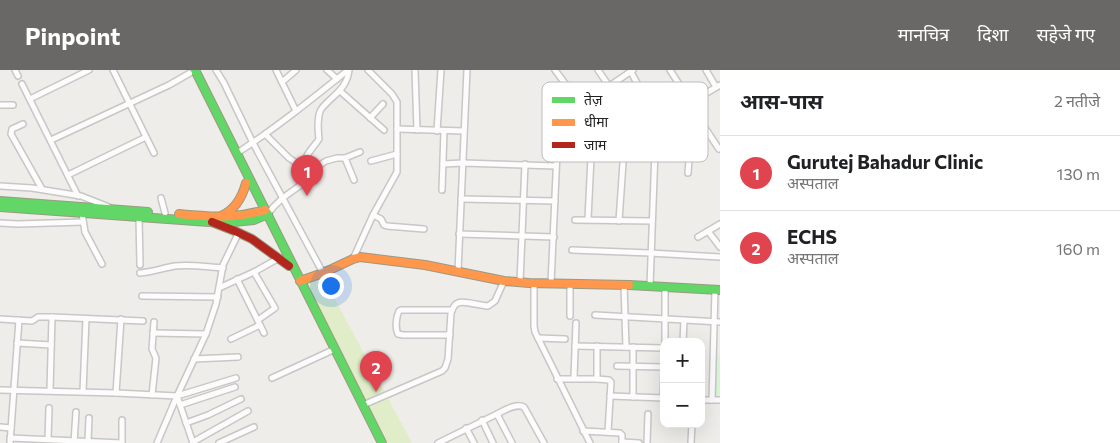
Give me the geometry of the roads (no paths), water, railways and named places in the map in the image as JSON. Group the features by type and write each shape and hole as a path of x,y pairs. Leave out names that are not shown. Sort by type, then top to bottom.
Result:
{"street":[{"path":"15,70 18,76"},
{"path":"30,99 89,70"},
{"path":"113,70 154,153"},
{"path":"216,70 323,273"},
{"path":"276,70 296,111"},
{"path":"282,82 296,70"},
{"path":"328,70 337,79"},
{"path":"237,153 349,70"},
{"path":"212,222 254,220 306,181 307,155 319,139 321,110 340,90 348,78 349,70"},
{"path":"353,259 373,215 396,172 396,98 368,70"},
{"path":"415,70 417,130"},
{"path":"437,131 441,70"},
{"path":"458,271 467,70"},
{"path":"555,70 564,82"},
{"path":"598,70 606,82"},
{"path":"670,70 677,82"},
{"path":"706,70 718,86"},
{"path":"51,140 169,85 191,71"},
{"path":"191,71 237,153 382,443"},
{"path":"191,71 246,183 266,212 289,266 298,278"},
{"path":"616,82 632,71"},
{"path":"22,84 78,196"},
{"path":"340,90 384,130"},
{"path":"0,104 14,105"},
{"path":"370,118 383,104"},
{"path":"23,124 10,131 42,189"},
{"path":"397,129 464,131"},
{"path":"442,190 444,131"},
{"path":"708,131 720,149"},
{"path":"265,134 305,171"},
{"path":"68,175 146,137"},
{"path":"305,171 326,161 345,158 360,152"},
{"path":"371,162 397,154"},
{"path":"345,158 354,180"},
{"path":"551,283 556,162"},
{"path":"588,219 591,162"},
{"path":"619,221 623,162"},
{"path":"650,286 654,162"},
{"path":"688,174 689,162"},
{"path":"442,164 556,166"},
{"path":"520,282 525,164"},
{"path":"0,207 139,217 201,219 228,214 235,208 245,191 246,183"},
{"path":"0,186 42,189 78,196 114,209"},
{"path":"161,198 165,213"},
{"path":"461,199 555,201"},
{"path":"0,201 165,213 201,219 239,232 289,266"},
{"path":"221,216 266,212"},
{"path":"82,213 85,232 102,264"},
{"path":"373,215 381,219 387,226 424,229"},
{"path":"139,217 140,265"},
{"path":"575,220 652,221"},
{"path":"0,223 83,222"},
{"path":"698,237 720,224"},
{"path":"708,231 720,247"},
{"path":"156,443 206,334 218,297 223,268 239,232"},
{"path":"459,234 554,236"},
{"path":"572,250 720,257"},
{"path":"298,278 323,273 360,257 425,265 504,281 717,290 712,400"},
{"path":"219,288 279,258"},
{"path":"140,273 188,265 223,268"},
{"path":"231,339 259,322 275,308 254,272"},
{"path":"237,279 264,333"},
{"path":"363,405 442,371 447,363 452,310 459,302 484,306 490,305 497,297 504,281"},
{"path":"534,283 534,326 538,338 590,443"},
{"path":"570,283 570,316"},
{"path":"624,285 626,347"},
{"path":"665,287 665,338"},
{"path":"142,296 218,297"},
{"path":"450,335 398,334 396,331 397,314 401,310 452,310"},
{"path":"595,316 717,322"},
{"path":"0,319 32,321 38,317 52,317 143,321"},
{"path":"50,390 52,317"},
{"path":"83,392 86,319"},
{"path":"116,393 121,319"},
{"path":"19,320 10,440 122,443 122,420"},
{"path":"683,338 684,320"},
{"path":"152,394 156,358 152,348 154,322"},
{"path":"574,378 576,323"},
{"path":"153,333 206,334"},
{"path":"538,338 565,339"},
{"path":"17,343 50,345"},
{"path":"575,346 660,348"},
{"path":"597,346 597,378"},
{"path":"633,347 633,397"},
{"path":"272,378 334,349"},
{"path":"713,354 720,354"},
{"path":"194,359 238,357"},
{"path":"617,366 660,367"},
{"path":"0,390 50,390 177,396 236,378"},
{"path":"557,379 597,378 610,381 608,432"},
{"path":"180,405 235,387"},
{"path":"177,396 193,442 248,411"},
{"path":"610,396 660,398"},
{"path":"186,423 241,399"},
{"path":"705,400 720,400"},
{"path":"439,443 482,420 516,406 522,406 544,443"},
{"path":"44,440 49,408"},
{"path":"74,442 76,412"},
{"path":"497,414 509,442"},
{"path":"647,443 648,414"},
{"path":"88,442 89,418"},
{"path":"482,420 492,443"},
{"path":"218,443 254,426"},
{"path":"0,428 11,428"},
{"path":"466,428 474,443"},
{"path":"691,443 692,428"},
{"path":"583,431 621,433 622,442 639,443"},
{"path":"453,435 457,443"}],"place":[{"name":"Gurutej Bahadur Clinic","path":"307,196"},
{"name":"ECHS","path":"376,392"}]}
